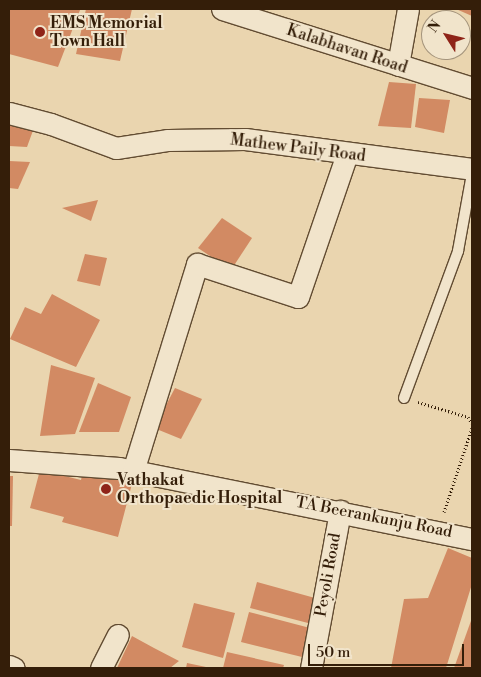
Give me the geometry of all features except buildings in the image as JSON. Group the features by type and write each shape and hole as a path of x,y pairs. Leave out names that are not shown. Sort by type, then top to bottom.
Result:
{"street":[{"name":"Kalabhavan Road","path":"222,9 472,88"},
{"path":"398,65 408,9"},
{"name":"Mathew Paily Road","path":"9,113 51,124 116,148 168,140 245,139 347,154 472,169"},
{"path":"133,471 197,264 298,296 347,154"},
{"name":"TA Beerankunju Road","path":"9,460 133,471 340,510 472,539"},
{"name":"Peyoli Road","path":"311,668 340,510"},
{"path":"101,668 118,635"},
{"path":"9,666 14,668"}],"lane":[{"path":"404,398 458,251 472,174"}],"path":[{"path":"404,398 468,417 472,423"},
{"path":"438,530 472,428"}],"place":[{"name":"EMS Memorial Town Hall","path":"40,32"},
{"name":"Vathakat Orthopaedic Hospital","path":"106,489"}]}
